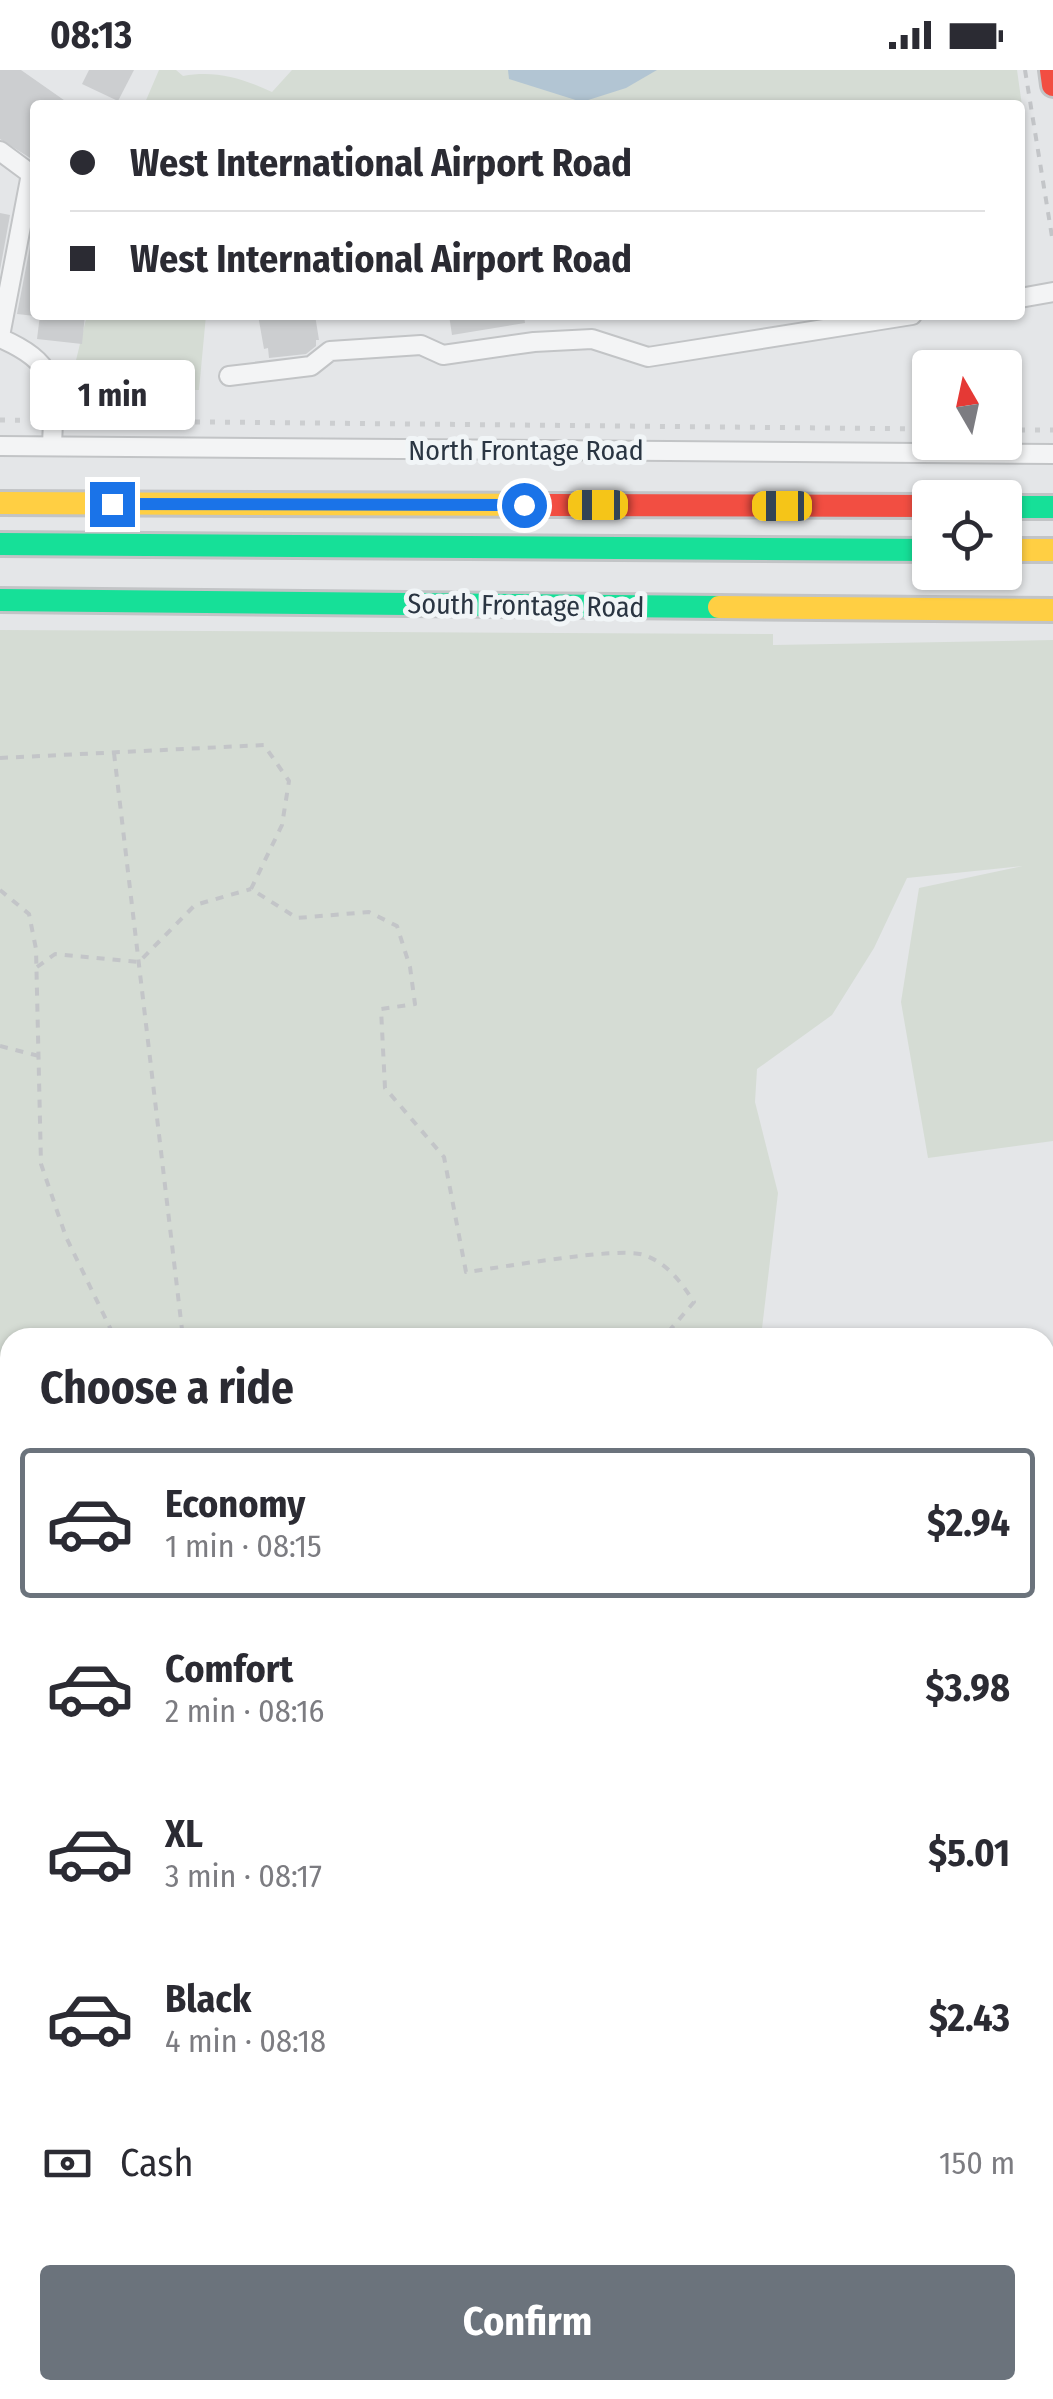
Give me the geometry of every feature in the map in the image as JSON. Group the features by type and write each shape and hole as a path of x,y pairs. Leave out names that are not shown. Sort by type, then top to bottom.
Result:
{"main road":[{"path":"1050,70 1053,85"},
{"path":"0,503 912,506"},
{"path":"1022,507 1053,507"},
{"path":"0,544 912,550"},
{"path":"1022,550 1053,550"},
{"name":"South Frontage Road","path":"0,600 1053,610"}],"street":[{"path":"0,151 30,173"},
{"path":"30,179 0,337 28,350 43,364 54,397 52,446"},
{"path":"1025,297 1053,292"},
{"path":"229,376 311,366 330,351 420,344 442,354 534,342 592,340 648,357 881,320"},
{"name":"North Frontage Road","path":"0,446 1053,454"}],"path":[{"path":"1025,70 1053,243"},
{"path":"0,758 264,745 289,780 282,825 251,889 195,906 139,962"},
{"path":"114,753 181,1328"},
{"path":"251,889 297,918 369,912 397,926 416,1004 380,1009 385,1088 444,1157 466,1272 612,1254 643,1254 676,1274 694,1302 672,1328"},
{"path":"0,890 29,914 37,966 41,1164 66,1237 110,1328"},
{"path":"37,966 55,954 139,962"},
{"path":"0,1046 39,1056"}],"shaded area":[{"path":"159,70 176,70 183,76 228,77 272,92 292,70 1017,70 1021,100 146,100"},
{"path":"86,320 206,320 199,390 69,389"},
{"path":"0,630 773,634 773,645 1053,640 1053,1141 928,1158 901,1002 919,888 1023,866 907,878 874,948 832,1015 757,1069 755,1102 778,1193 762,1328 0,1328"}],"water":[{"path":"508,70 657,70 626,88 588,100 576,100 509,79"}],"building":[{"path":"0,70 21,70 64,100 30,100 30,158 0,139"},
{"path":"89,70 134,70 119,100 82,84"},
{"path":"0,213 10,215 0,270"},
{"path":"30,247 30,315 17,314"},
{"path":"39,320 84,320 82,344 37,339"},
{"path":"259,320 316,320 319,340 306,354 269,358 268,348 264,349"},
{"path":"450,320 525,320 525,323 452,335"}],"railway":[{"path":"0,420 912,429"},
{"path":"1022,430 1053,430"}],"traffic: fast":[{"path":"1022,507 1053,507"},
{"path":"0,544 912,550"},
{"path":"0,600 719,607"}],"traffic: slow":[{"path":"0,503 548,505"},
{"path":"1022,550 1053,550"},
{"path":"719,607 1053,610"}],"traffic: jam":[{"path":"1051,70 1053,85"},
{"path":"548,505 912,506"}],"route":[{"path":"112,504 524,505"}]}
